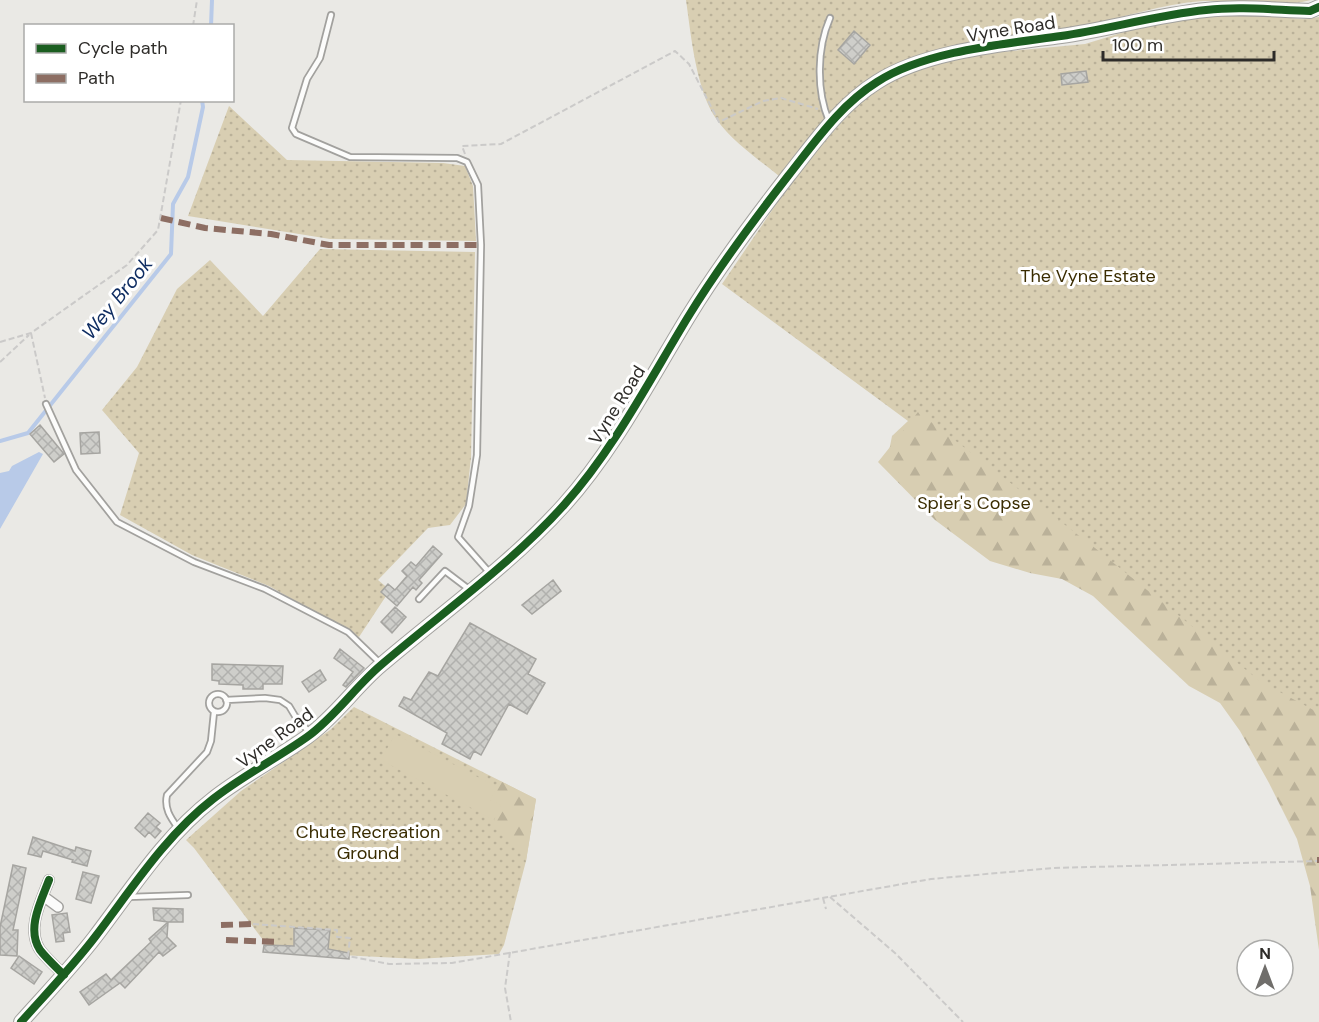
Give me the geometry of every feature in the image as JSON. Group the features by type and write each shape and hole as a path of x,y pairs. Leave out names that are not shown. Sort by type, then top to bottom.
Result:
{"street":[{"name":"Vyne Road","path":"21,1022 64,975 124,897 180,830 213,799 310,734 382,665 491,574 564,505 592,470 636,405 690,314 732,251 828,117 876,83 903,68 967,51 1088,32 1174,14 1211,9 1310,11 1319,7"},
{"path":"49,880 37,911 34,933 39,949 64,975"},
{"path":"43,896 58,907"}],"lane":[{"path":"331,15 320,58 307,79 292,128 296,134 350,157 457,158 467,162 478,186 481,245 477,455 469,506 459,537 491,574"},
{"path":"828,117 822,94 821,50 830,18"},
{"path":"46,404 76,470 117,522 194,562 265,589 348,632 382,665"},
{"path":"419,599 445,571 471,590"},
{"path":"180,830 168,813 167,795 207,752 211,741 214,712 209,705 212,697 220,695 226,700 265,698 280,700 289,706 310,734"},
{"path":"214,712 223,711 226,700"},
{"path":"124,897 188,896"}],"path":[{"path":"193,24 197,0"},
{"path":"467,162 462,146 501,144 675,51 689,63 719,122 763,101 781,98 828,117"},
{"path":"0,362 31,333 127,265 158,230 181,102"},
{"path":"0,342 31,333"},
{"path":"31,333 46,404"},
{"path":"253,924 337,930 337,937 350,938 348,956 389,964 452,963 931,879 1053,868 1319,861"},
{"path":"830,897 895,953 963,1022"},
{"path":"823,898 826,909"},
{"path":"510,952 505,988 511,1022"}],"green space":[{"path":"686,0 1311,0 1284,4 1217,1 1187,3 1082,26 971,42 916,56 891,66 856,89 821,125 779,176 730,136 710,108 699,79"},
{"name":"The Vyne Estate","path":"1234,14 1304,19 1319,17 1319,845 1267,737 1173,652 889,451 892,436 908,421 722,284 794,178 838,126 860,103 880,87 904,75 954,59 1085,44 1170,18"},
{"path":"229,106 287,160 443,163 465,166 473,186 476,241 330,239 188,216"},
{"path":"320,249 475,252 471,457 466,504 450,525 428,528 378,580 390,590 359,637 269,586 192,555 120,515 139,453 102,410 137,367 177,289 210,260 263,316"},
{"name":"Spier's Copse","path":"918,412 1095,548 1261,682 1319,713 1319,950 1310,886 1297,839 1240,731 1220,703 1189,686 1093,596 1062,579 1030,573 990,561 935,520 878,462"},
{"name":"Chute Recreation Ground","path":"354,707 536,799 526,861 504,945 499,954 418,959 269,948 186,840 241,791 330,730"},
{"path":"395,734 497,787 490,800 501,805 494,820 381,760"},
{"path":"500,781 536,799 526,861 494,820 501,806 490,800"}],"water":[{"path":"39,452 43,454 0,529 0,473 9,471 12,466"}],"building":[{"path":"854,31 870,45 854,64 838,50"},
{"path":"1086,71 1088,82 1062,85 1061,74"},
{"path":"40,425 64,454 54,462 30,434"},
{"path":"99,432 100,453 81,454 80,433"},
{"path":"433,546 442,554 419,580 422,583 416,590 413,587 397,606 381,592 388,584 395,590 407,576 402,571 411,562 416,566"},
{"path":"553,580 561,591 532,614 522,605"},
{"path":"395,607 406,617 392,633 381,622"},
{"path":"470,623 536,659 528,674 545,683 527,714 509,704 481,755 474,751 470,759 442,744 447,733 399,706 404,697 411,700 429,672 438,676"},
{"path":"340,649 364,668 346,687 343,685 353,672 334,658"},
{"path":"212,664 283,666 282,684 263,684 263,689 243,689 243,685 219,684 219,681 212,680"},
{"path":"320,670 326,680 309,692 302,682"},
{"path":"148,813 160,823 156,827 161,831 155,838 149,832 145,837 135,828"},
{"path":"33,837 75,851 76,847 91,851 87,866 43,851 41,857 28,854"},
{"path":"13,865 26,868 13,930 18,930 17,956 0,955 0,927"},
{"path":"83,872 99,876 91,903 76,899"},
{"path":"153,908 183,909 183,922 154,920"},
{"path":"67,913 70,932 63,933 64,941 56,942 52,915"},
{"path":"168,922 167,937 176,946 163,956 159,952 125,988 120,983 89,1005 80,992 106,974 111,980 151,942 149,939"},
{"path":"294,928 330,930 328,949 349,953 349,959 263,952 264,945 294,946"},
{"path":"19,956 42,972 34,984 11,968"}],"waterway":[{"name":"Wey Brook","path":"211,24 212,0"},
{"name":"Wey Brook","path":"0,441 28,433 171,254 173,204 188,177 202,102"}],"marked path":[{"path":"161,218 205,228 271,234 329,245 481,245"},
{"path":"221,925 253,924"},
{"path":"226,940 279,942"}],"cycle path":[{"path":"21,1022 86,948 179,830 213,799 317,729 372,674 499,568 564,505 615,438 699,299 736,245 818,137 864,91 896,71 966,50 1079,33 1206,10 1245,8 1310,11 1319,7"},
{"path":"49,880 36,915 34,933 40,950 64,975"}]}
